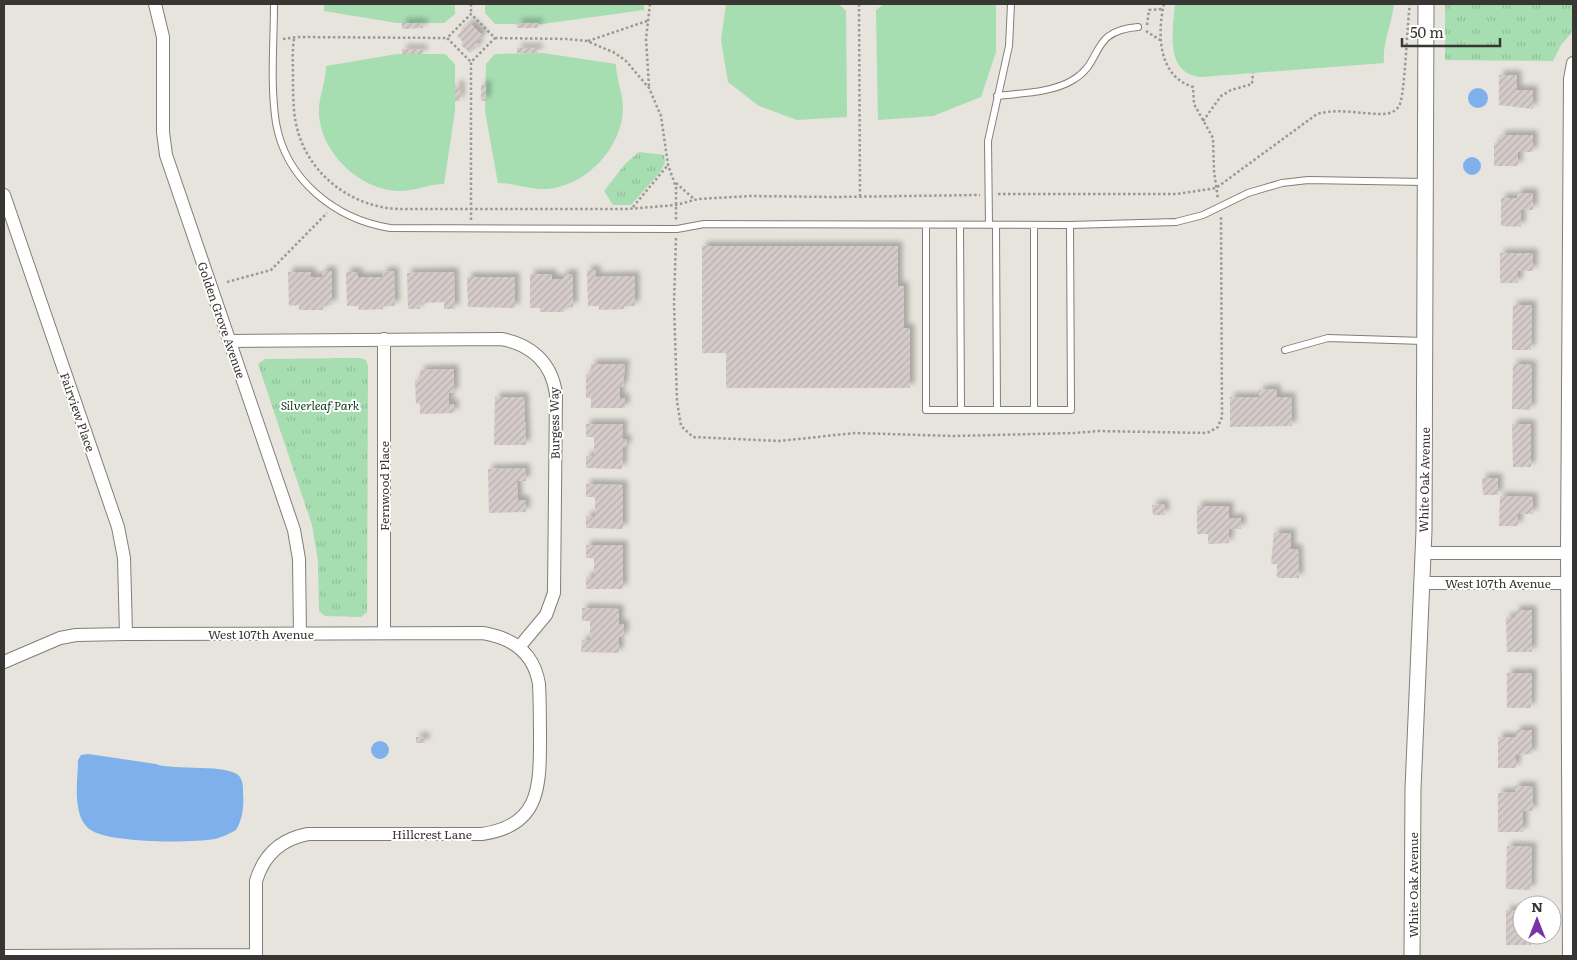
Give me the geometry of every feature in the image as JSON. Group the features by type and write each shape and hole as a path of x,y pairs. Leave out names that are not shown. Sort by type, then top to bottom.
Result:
{"street":[{"name":"Golden Grove Avenue","path":"155,4 163,37 163,132 166,155 294,530 299,566 300,634"},
{"name":"White Oak Avenue","path":"1412,956 1413,789 1423,554 1426,341 1426,4"},
{"path":"1569,956 1570,79 1573,63"},
{"name":"Fairview Place","path":"4,195 118,527 124,558 126,634"},
{"name":"Fernwood Place","path":"384,339 384,633"},
{"name":"Burgess Way","path":"229,341 510,340 531,349 551,374 556,394 554,593 546,615 520,646"},
{"path":"1423,554 1570,553"},
{"name":"West 107th Avenue","path":"1422,582 1570,583"},
{"name":"West 107th Avenue","path":"4,662 60,638 76,635 483,633 507,639 520,646"},
{"name":"Hillcrest Lane","path":"256,956 256,881 259,871 271,852 288,839 308,834 482,834 506,828 525,814 532,804 539,784 540,696 537,673 520,646"},
{"path":"4,956 256,956"}],"lane":[{"path":"274,4 274,99 280,139 300,176 318,197 332,207 358,220 384,227 677,229 704,224 1070,225 1186,220 1212,212 1260,189 1295,181 1425,182"},
{"path":"997,410 993,225 988,194 988,141 1009,46 1011,4"},
{"path":"997,96 1052,88 1072,81 1083,72 1108,34 1119,29 1138,27"},
{"path":"926,225 926,410 1071,410 1070,225"},
{"path":"960,225 961,410"},
{"path":"1034,225 1034,410"},
{"path":"1285,350 1328,338 1426,341"}],"path":[{"path":"471,4 471,14 495,38 568,38 587,41 620,57 649,88"},
{"path":"650,4 646,46 649,88 662,121 668,165 675,182 676,205"},
{"path":"859,4 860,196"},
{"path":"1164,4 1159,24 1166,66 1180,82 1193,87 1193,101 1214,141 1216,188"},
{"path":"471,62 447,38 297,37 293,44 295,116 301,141 315,165 327,178 350,195 369,204 388,209 633,207 676,205 694,199 768,196 1177,194 1216,188 1317,114 1328,112 1386,114 1396,110 1403,93 1404,50 1410,4"},
{"path":"1146,31 1149,10 1163,9"},
{"path":"447,38 471,14"},
{"path":"587,41 647,21"},
{"path":"1138,27 1161,40"},
{"path":"471,229 471,62 495,38"},
{"path":"1203,121 1221,96 1252,84 1253,73"},
{"path":"633,207 668,165"},
{"path":"675,182 694,199"},
{"path":"227,282 271,270 332,207"}],"green space":[{"path":"324,4 455,4 455,14 444,23 397,23 324,11"},
{"path":"485,4 644,4 644,10 542,24 495,24 485,13"},
{"path":"726,4 839,4 846,11 847,117 797,120 759,106 728,82 721,40"},
{"path":"884,4 996,4 996,52 981,97 933,116 878,120 876,10"},
{"path":"1175,4 1394,4 1384,48 1384,63 1201,77 1189,74 1181,68 1176,59 1173,49"},
{"path":"1445,4 1573,4 1573,31 1561,45 1553,61 1445,60"},
{"path":"543,53 616,64 623,103 621,124 609,151 588,173 575,181 547,189 498,183 485,111 486,64 495,54"},
{"path":"397,54 445,54 455,64 455,111 444,184 399,191 384,189 357,177 335,156 327,143 319,115 326,66"},
{"path":"639,152 664,155 665,162 661,171 631,205 613,205 604,191 625,164"},
{"name":"Silverleaf Park","path":"360,358 366,360 368,366 367,612 361,617 325,616 319,611 318,561 312,525 258,364 265,359"}],"water":[{"path":"1478,88 1485,91 1488,98 1485,105 1478,108 1471,105 1468,98 1471,91"},
{"path":"1472,157 1478,160 1481,166 1478,172 1472,175 1466,172 1463,166 1466,160"},
{"path":"380,741 386,744 389,750 386,756 380,759 374,756 371,750 374,744"},
{"path":"88,754 164,766 225,770 234,773 240,777 243,786 242,816 236,830 218,838 187,841 148,841 110,837 96,833 87,827 82,820 78,804 78,760 81,755"}],"building":[{"path":"402,23 423,23 423,28 402,29"},
{"path":"470,23 483,36 476,42 479,45 470,53 461,45 463,42 457,36"},
{"path":"517,23 538,23 538,28 517,28"},
{"path":"517,48 538,48 538,53 517,53"},
{"path":"402,49 423,49 423,54 402,54"},
{"path":"1499,75 1517,75 1517,90 1533,90 1533,109 1499,105"},
{"path":"455,85 460,85 460,101 455,101"},
{"path":"481,85 486,85 486,101 481,101"},
{"path":"1500,135 1533,135 1533,152 1518,152 1518,166 1494,166 1494,143 1500,143"},
{"path":"1517,193 1533,193 1533,210 1521,210 1521,227 1501,226 1501,198 1517,198"},
{"path":"702,246 898,246 898,286 904,286 904,328 910,328 910,388 726,388 726,353 702,353"},
{"path":"1500,253 1533,253 1533,271 1518,271 1518,283 1500,283"},
{"path":"587,270 596,270 596,277 635,276 635,306 624,306 624,309 599,310 599,306 588,306"},
{"path":"322,271 332,271 332,305 323,305 323,310 299,310 299,305 289,306 288,272 311,272 311,277 322,277"},
{"path":"394,271 395,306 383,306 383,309 359,310 358,306 347,306 346,272 358,272 358,277 383,277 382,272"},
{"path":"454,272 455,309 444,309 444,302 420,303 420,309 408,309 407,273"},
{"path":"530,274 552,274 552,279 563,279 563,274 573,274 573,307 564,307 564,312 540,312 540,308 530,308"},
{"path":"467,277 515,277 515,308 468,307"},
{"path":"1513,305 1532,305 1531,350 1512,350"},
{"path":"591,364 625,364 623,387 620,387 620,398 625,398 625,408 591,408 591,398 586,398 586,374 591,374"},
{"path":"1513,364 1532,365 1531,410 1512,409"},
{"path":"454,369 454,393 449,393 449,404 454,404 454,413 420,414 420,404 416,404 415,380 420,380 420,370"},
{"path":"1276,389 1277,397 1291,397 1292,426 1230,427 1230,397 1259,397 1259,390"},
{"path":"495,397 524,397 526,445 494,445"},
{"path":"586,424 623,424 622,439 627,440 627,447 623,447 622,469 586,468 586,456 594,456 594,437 586,437"},
{"path":"1512,424 1531,424 1531,467 1513,467"},
{"path":"525,468 526,481 517,481 518,500 525,500 526,512 489,513 488,469"},
{"path":"1482,478 1498,478 1498,495 1483,495"},
{"path":"586,484 623,485 623,529 586,528 586,516 595,516 595,497 586,497"},
{"path":"1500,496 1533,497 1533,514 1518,514 1518,526 1499,526"},
{"path":"1164,504 1165,515 1153,515 1152,505"},
{"path":"1197,506 1229,506 1229,519 1241,518 1241,529 1229,529 1229,543 1208,544 1208,534 1197,534"},
{"path":"1274,533 1291,533 1291,549 1298,549 1299,578 1277,578 1277,564 1271,564"},
{"path":"586,545 623,545 623,589 586,589 586,577 594,577 594,558 586,558"},
{"path":"582,608 619,609 619,624 624,624 624,637 619,637 619,653 581,652 582,640 590,640 590,621 582,621"},
{"path":"1515,610 1532,610 1532,652 1507,652 1506,617 1515,617"},
{"path":"1507,673 1532,673 1531,708 1507,708"},
{"path":"1516,730 1532,730 1532,754 1516,755 1516,768 1498,768 1498,737 1516,737"},
{"path":"416,737 425,737 425,743 416,743"},
{"path":"1515,786 1532,786 1533,811 1523,811 1523,832 1498,832 1498,793 1515,792"},
{"path":"1507,846 1532,847 1531,890 1506,889"},
{"path":"1506,910 1512,910 1512,945 1506,945"}]}
